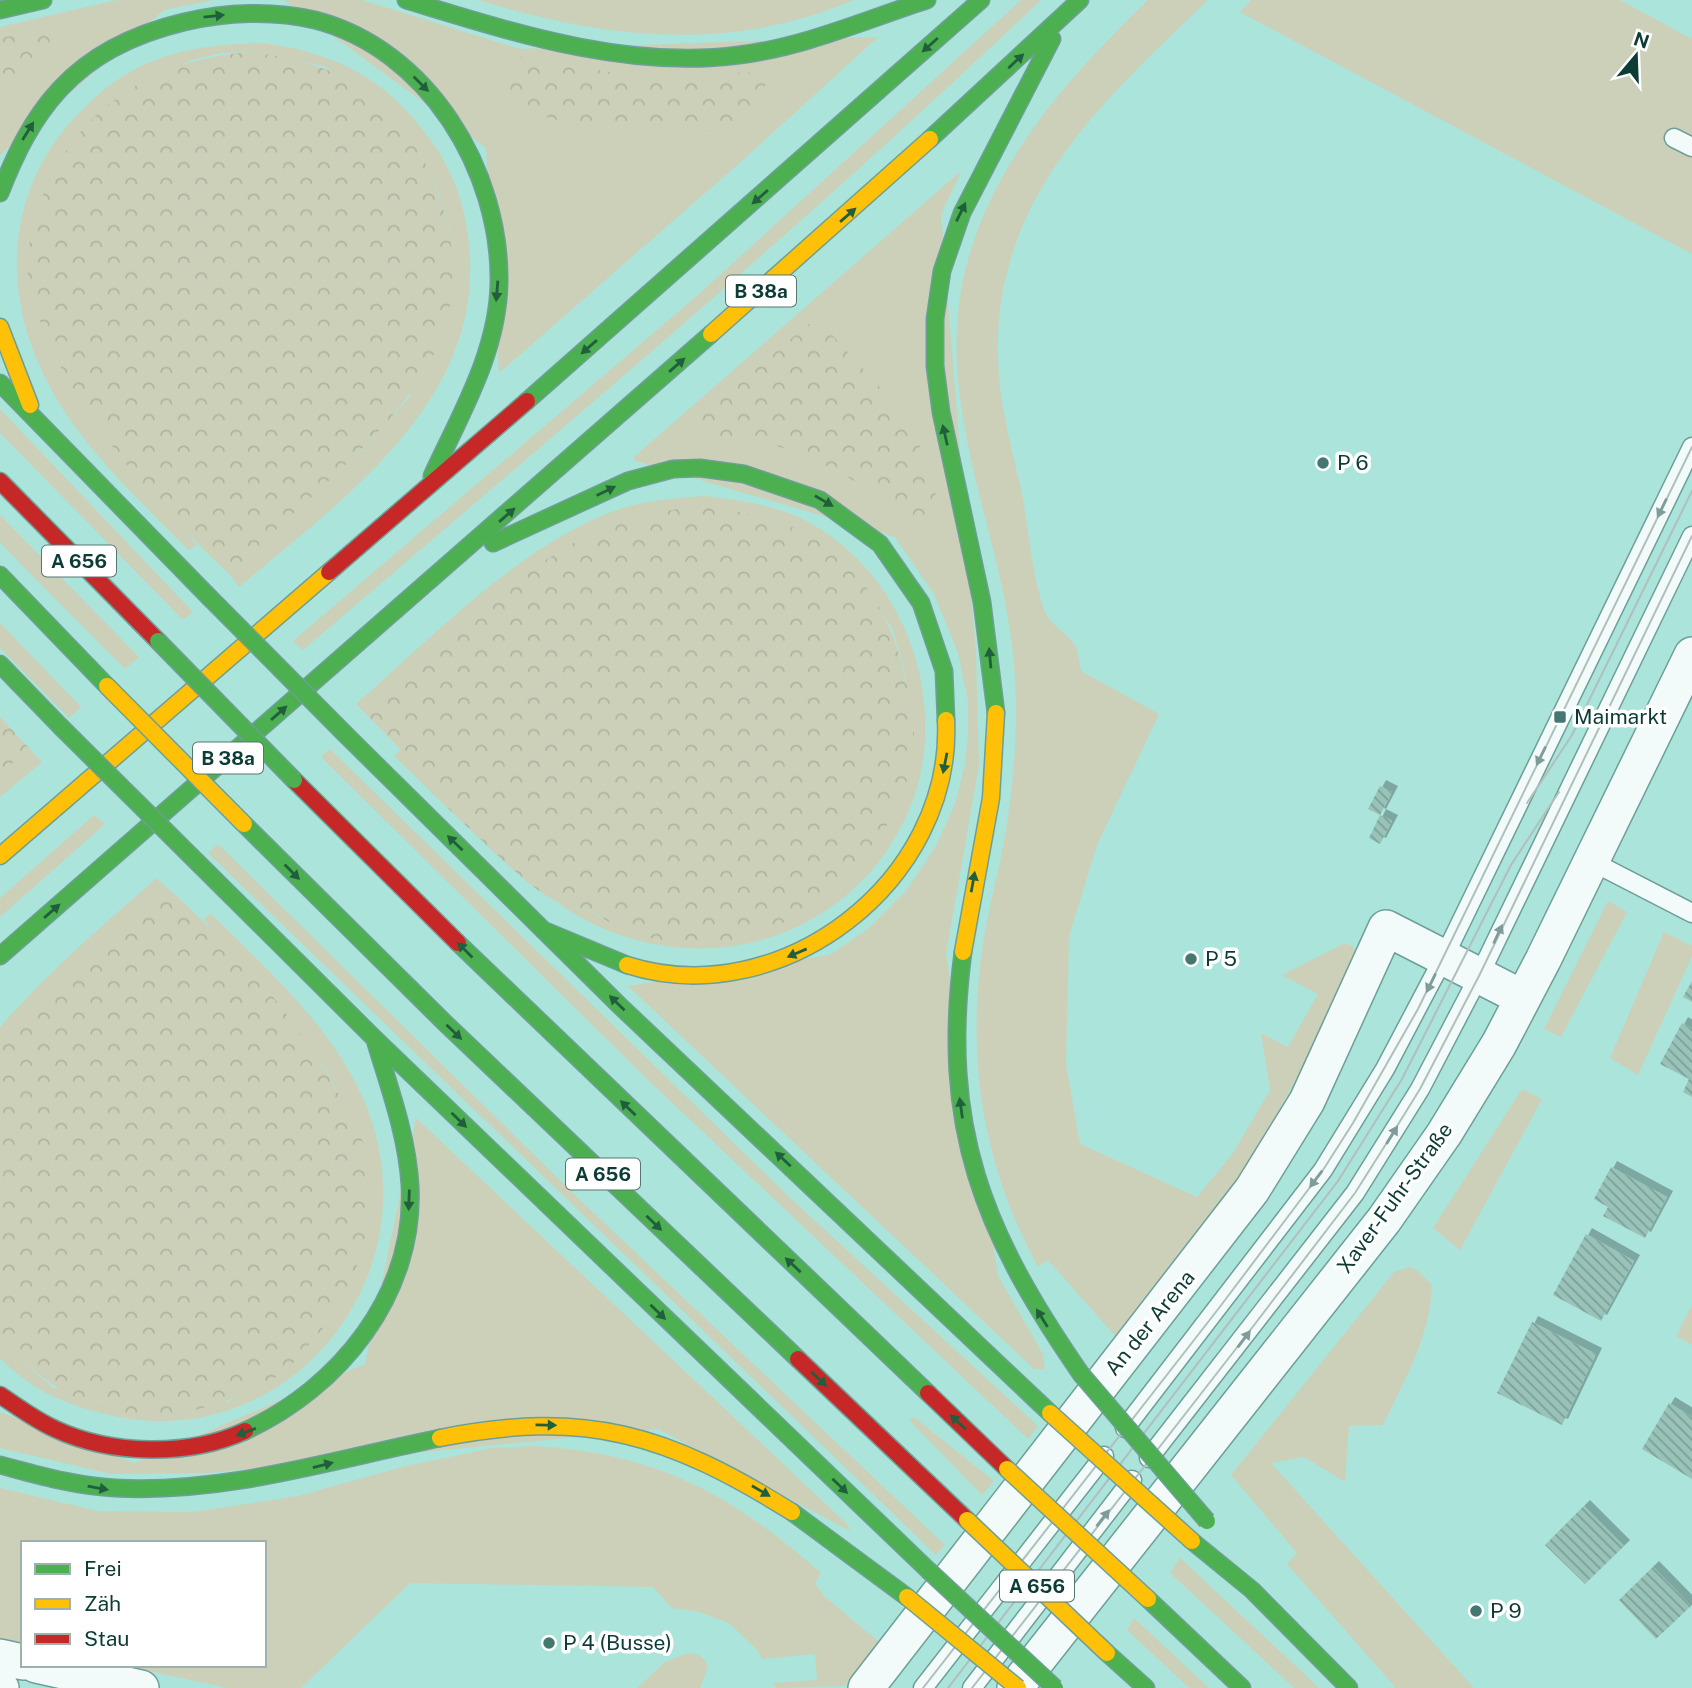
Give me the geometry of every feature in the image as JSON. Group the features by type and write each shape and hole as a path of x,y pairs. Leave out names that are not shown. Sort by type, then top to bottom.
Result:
{"highway":[{"path":"0,10 43,0"},
{"path":"406,0 559,44 626,54 713,58 807,40 927,0"},
{"path":"0,856 577,358 981,0"},
{"name":"B 38a","path":"0,956 857,207 1080,0"},
{"path":"0,193 11,160 30,126 50,100 76,74 108,49 144,30 175,21 264,13 308,18 339,28 380,51 410,72 438,101 463,135 481,174 494,221 499,284 490,335 476,377 428,485"},
{"path":"1062,18 1003,138 956,220 940,282 934,331 935,390 989,640 997,726 990,800 956,995 955,1038 960,1105 970,1166 985,1210 1021,1285 1081,1374 1215,1532 1252,1590"},
{"path":"0,327 37,423"},
{"path":"0,383 209,597 543,930 1050,1413 1192,1541 1252,1590 1349,1688"},
{"path":"455,560 633,478 674,469 719,469 772,478 823,498 860,525 902,570 934,631 949,695 948,748 938,800 907,863 863,914 816,946 759,970 693,975 664,974 628,964 543,930"},
{"name":"A 656","path":"0,481 518,1003 1007,1469 1242,1688"},
{"name":"A 656","path":"0,575 244,824 445,1023 1146,1688"},
{"path":"0,664 374,1038 928,1570 1055,1688"},
{"path":"0,1395 63,1432 101,1444 143,1448 184,1446 242,1434 271,1423 298,1406 329,1380 354,1352 377,1316 396,1277 407,1235 410,1198 408,1155 374,1038"},
{"path":"0,1465 31,1475 106,1490 165,1491 219,1487 284,1475 472,1432 521,1425 573,1425 639,1439 720,1468 772,1497 907,1597 1017,1688"}],"street":[{"name":"Xaver-Fuhr-Straße","path":"1017,1688 1384,1220 1444,1134 1523,998 1692,655"},
{"name":"An der Arena","path":"866,1688 1252,1191 1307,1101 1386,928 1444,957"},
{"path":"1444,957 1523,998"},
{"path":"0,1657 21,1662"},
{"path":"45,1667 141,1688"}],"lane":[{"path":"1674,138 1692,147"},
{"path":"923,1688 1323,1170 1385,1069 1444,957 1692,447"},
{"path":"972,1688 1355,1193 1420,1089 1479,976 1692,536"},
{"path":"1591,861 1692,913"}],"green space":[{"path":"117,0 213,0 164,10 0,155 0,27"},
{"path":"284,0 362,0 520,49 878,37 743,160 499,373 486,148"},
{"path":"478,0 854,0 807,17 760,28 713,34 667,34 573,24"},
{"path":"1021,0 1041,0 769,249 303,650 293,641 699,294"},
{"path":"1148,0 1208,0 1130,77 1094,116 1061,158 1034,202 1014,249 1001,301 998,358 1001,391 1036,580 1046,615 1075,645 1081,671 1159,714 1097,845 1069,937 1066,1064 1080,1144 1197,1197 1233,1153 1270,1090 1261,1033 1288,1047 1318,994 1282,975 1345,943 1353,946 1357,955 1322,1031 1255,1155 1116,1337 1048,1260 1038,1267 1006,1195 985,1122 977,1045 977,1006 984,937 1010,802 1016,734 1015,688 1008,617 965,429 958,381 957,333 962,285 973,243 989,203 1009,165 1059,95 1117,30"},
{"path":"1251,0 1620,0 1692,39 1692,254 1240,12"},
{"path":"45,26 58,33 56,43 0,100 0,38 33,32"},
{"path":"264,43 316,54 359,73 379,86 415,120 441,155 455,184 464,214 470,262 466,314 450,362 425,407 394,447 357,485 239,587 229,574 361,451 410,397 449,229 438,191 420,153 398,119 324,66 253,52 222,53 192,60 135,87 76,393 119,453 197,545 188,550 100,458 61,407 33,350 23,318 17,254 29,193 42,164 59,136 96,96 131,71 164,57 206,47"},
{"path":"253,52 282,57 333,72 377,98 395,116 412,138 426,165 445,215 453,260 451,301 440,339 422,376 397,411 366,445 229,574 143,484 89,414 48,341 29,289 28,260 35,219 50,180 71,144 100,112 139,84 160,73 206,58"},
{"path":"520,57 634,76 767,72 763,92 754,108 744,117 720,128 696,131 640,125 593,127 550,118 510,103 506,78 511,59"},
{"path":"962,170 941,214 976,653 979,765 946,954 998,1276 1043,1354 1045,1369 1034,1369 628,986 830,955 868,929 906,891 936,846 955,804 965,764 968,734 968,701 958,653 934,594 895,537 635,461 634,457"},
{"path":"808,324 825,327 914,425 926,471 941,507 917,531 884,501 826,465 784,448 714,435 700,427 701,417"},
{"path":"0,409 193,612 183,620 0,433"},
{"path":"705,496 764,506 798,517 835,539 866,569 892,603 910,642 922,684 926,726 921,769 909,810 882,858 846,896 803,924 756,941 706,948 655,944 605,929 558,903 590,911 611,924 914,755 912,716 904,668 892,628 849,566 815,539 778,521 740,512 585,536 539,564 364,712 356,704 449,620 553,541 589,521 626,507"},
{"path":"699,505 759,516 788,525 815,539 852,570 879,608 898,650 909,697 914,748 907,780 893,814 874,845 850,874 822,899 791,919 757,934 721,942 684,944 630,931 590,911 564,905 535,888 394,756 401,750 364,712 539,564 585,536 629,518"},
{"path":"0,515 139,657 125,669 15,558 0,542"},
{"path":"0,623 81,707 69,718 0,648"},
{"path":"0,717 28,747 0,776"},
{"path":"28,747 42,762 0,797 0,776"},
{"path":"330,749 787,1195 1038,1426 1028,1439 649,1081 321,757"},
{"path":"94,815 105,824 0,917 0,898"},
{"path":"218,844 579,1199 945,1545 936,1555 208,853"},
{"path":"157,878 165,886 0,1047 0,1027 18,1007 76,950"},
{"path":"165,886 215,932 262,983 323,1066 360,1133 370,1190 363,1247 354,1274 326,1325 288,1368 262,1385 221,1403 178,1413 143,1415 121,1413 77,1398 51,1383 0,1342 0,1047 72,967"},
{"path":"1608,901 1627,912 1561,1037 1544,1029"},
{"path":"210,913 295,998 348,1070 362,1096 381,1162 381,1226 363,1286 331,1338 287,1381 232,1409 169,1421 101,1413 59,1399 22,1378 0,1358 0,1342 53,1388 228,1402 283,1372 359,1132 328,1073 294,1024 204,920"},
{"path":"1664,932 1692,946 1692,956 1638,1075 1610,1058"},
{"path":"1522,1089 1542,1099 1460,1250 1433,1228"},
{"path":"416,1118 847,1524 850,1531 658,1429 208,1473 111,1474 0,1448 0,1412 134,1463 365,1364"},
{"path":"1409,1267 1418,1271 1432,1285 1427,1322 1408,1374 1383,1425 1349,1426 1345,1482 1304,1457 1271,1463 1474,1688 1396,1688 1287,1564 1297,1553 1231,1475 1394,1272"},
{"path":"1692,1305 1692,1345 1676,1336"},
{"path":"914,1417 994,1481 982,1495 909,1420"},
{"path":"535,1446 578,1450 655,1468 690,1482 723,1500 788,1545 821,1573 815,1583 824,1596 880,1643 844,1686 776,1688 773,1683 817,1680 815,1654 762,1659 758,1651 729,1623 699,1612 672,1608 653,1587 410,1583 301,1688 228,1688 129,1667 266,1667 266,1541 21,1541 21,1644 0,1639 0,1488 98,1511 193,1512 298,1496 402,1467 492,1448"},
{"path":"1180,1558 1319,1688 1294,1688 1170,1573"},
{"path":"1134,1618 1209,1688 1189,1688 1127,1630"},
{"path":"688,1653 701,1656 708,1667 700,1688 637,1688 665,1662"}],"building":[{"path":"1380,786 1392,792 1380,815 1368,809"},
{"path":"1380,815 1392,821 1380,844 1369,838"},
{"path":"1692,981 1692,1002 1683,997"},
{"path":"1682,1023 1692,1029 1692,1097 1683,1092 1689,1079 1660,1064"},
{"path":"1611,1167 1667,1197 1645,1238 1603,1216 1608,1207 1594,1199"},
{"path":"1586,1234 1634,1261 1601,1321 1553,1295"},
{"path":"1532,1322 1596,1354 1562,1425 1497,1393"},
{"path":"1669,1403 1692,1417 1692,1479 1642,1449"},
{"path":"1584,1506 1624,1546 1585,1584 1545,1545"},
{"path":"1653,1567 1691,1606 1656,1639 1619,1600"}],"tram line":[{"path":"923,1688 1219,1308 1323,1170 1353,1123 1418,1009 1692,447"},
{"path":"1527,803 1572,735 1692,491"},
{"path":"972,1688 1355,1193 1386,1144 1420,1089 1479,976 1692,536"},
{"path":"948,1688 1338,1181 1402,1079 1511,865 1559,792"}],"traffic: fast":[{"path":"0,10 43,0"},
{"path":"406,0 570,45 612,53 697,58 739,55 787,46 927,0"},
{"path":"527,401 981,0"},
{"path":"930,139 1080,0"},
{"path":"0,193 25,138 60,89 102,55 150,32 216,16 249,13 283,15 315,20 355,35 392,58 423,86 450,120 471,158 487,199 496,241 499,283 492,334 476,382 432,476"},
{"path":"996,713 982,602 941,412 935,366 935,319 942,271 962,213 1052,39"},
{"path":"0,956 711,334"},
{"path":"0,383 209,597"},
{"path":"493,543 628,481 673,469 700,468 744,474 820,500 880,544 921,603 944,671 946,720"},
{"path":"0,575 107,686"},
{"path":"209,597 346,735"},
{"path":"158,641 294,780"},
{"path":"0,664 60,726"},
{"path":"60,726 198,863"},
{"path":"346,735 620,1006 1050,1413"},
{"path":"244,824 445,1023 798,1359"},
{"path":"198,863 374,1038 928,1570"},
{"path":"543,930 627,965"},
{"path":"458,943 928,1393"},
{"path":"963,952 957,1015 958,1072 964,1125 977,1176 995,1224 1018,1273 1081,1374"},
{"path":"245,1431 279,1413 311,1390 340,1363 365,1333 385,1299 400,1263 408,1225 408,1166 397,1111 375,1040"},
{"path":"1081,1374 1207,1521"},
{"path":"0,1465 86,1485 115,1488 197,1486 238,1481 440,1438"},
{"path":"792,1512 907,1597"},
{"path":"1192,1541 1252,1590 1349,1688"},
{"path":"928,1570 1055,1688"},
{"path":"1148,1599 1242,1688"},
{"path":"1107,1653 1146,1688"}],"traffic: slow":[{"path":"711,334 930,139"},
{"path":"0,327 30,405"},
{"path":"0,856 329,572"},
{"path":"107,686 244,824"},
{"path":"963,952 991,798 996,713"},
{"path":"627,965 685,975 743,970 798,951 847,921 889,881 921,833 941,779 946,720"},
{"path":"1050,1413 1192,1541"},
{"path":"440,1438 539,1426 583,1428 624,1435 705,1463 792,1512"},
{"path":"1007,1469 1148,1599"},
{"path":"967,1520 1107,1653"},
{"path":"907,1597 1018,1688"}],"traffic: jam":[{"path":"329,572 527,401"},
{"path":"0,481 158,641"},
{"path":"294,780 458,943"},
{"path":"798,1359 967,1520"},
{"path":"928,1393 1007,1469"},
{"path":"0,1395 55,1429 77,1438 125,1448 175,1449 223,1439 245,1431"}],"place":[{"name":"P 6","path":"1323,463"},
{"name":"Maimarkt","path":"1560,717"},
{"name":"P 5","path":"1191,959"},
{"name":"P 9","path":"1476,1611"},
{"name":"P 4 (Busse)","path":"549,1643"}]}
